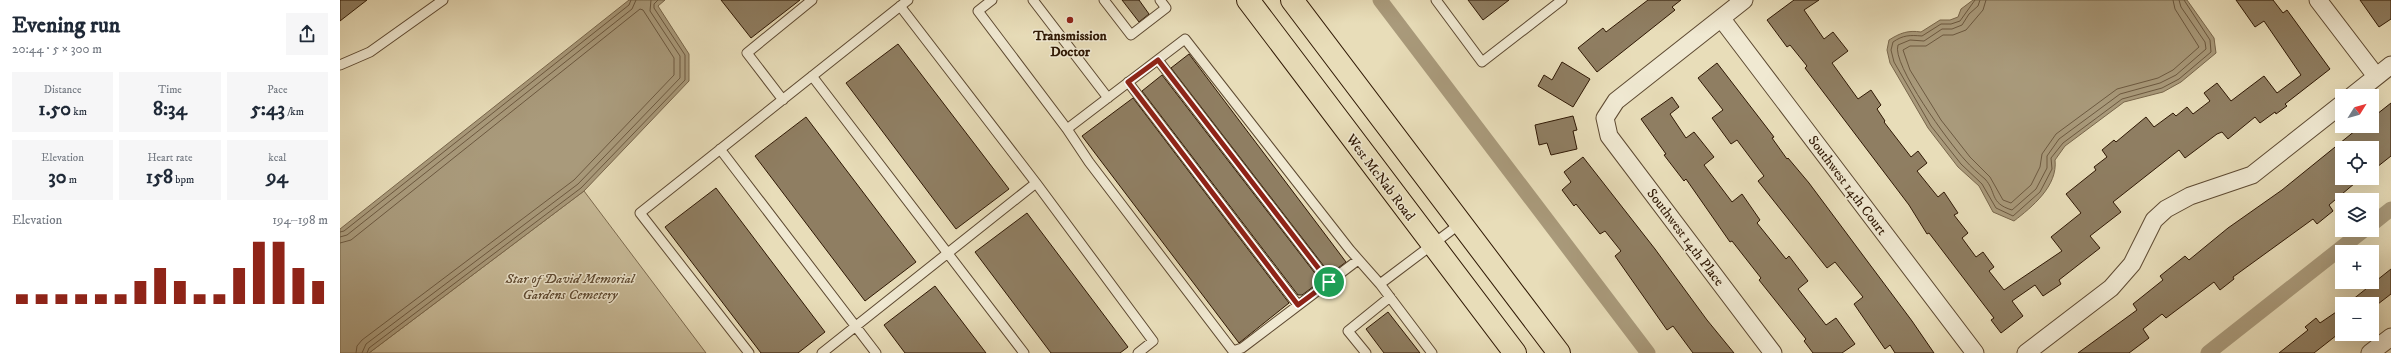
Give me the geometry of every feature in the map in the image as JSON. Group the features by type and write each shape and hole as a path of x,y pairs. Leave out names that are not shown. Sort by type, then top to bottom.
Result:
{"main road":[{"name":"West McNab Road","path":"1248,0 1514,353"},
{"path":"1292,0 1559,353"}],"street":[{"path":"1721,18 1744,0"},
{"path":"2318,0 2376,76"},
{"name":"Southwest 14th Place","path":"1721,18 1616,101 1605,118 1609,136 1773,353"},
{"name":"Southwest 14th Court","path":"1721,18 1976,353"},
{"path":"2360,89 2391,65"},
{"path":"2026,353 2111,288 2132,264 2154,220 2166,209 2190,196 2252,175 2335,110"},
{"path":"2370,353 2391,337"}],"lane":[{"path":"340,65 370,52 443,0"},
{"path":"783,100 747,53 812,0"},
{"path":"749,353 640,213 908,0"},
{"path":"992,0 978,11 1067,128 1089,162 1233,351 1242,348 1358,260"},
{"path":"1033,0 1108,98"},
{"path":"1104,0 1131,35 1166,8 1160,0"},
{"path":"1436,0 1482,62 1562,0"},
{"path":"900,6 1036,183 1153,341 1138,353"},
{"path":"1067,128 1184,39 1358,260 1380,284 1432,353"},
{"path":"1158,60 1329,282"},
{"path":"812,76 1024,353"},
{"path":"1128,82 1298,305"},
{"path":"720,149 876,353"},
{"path":"822,353 1036,183"},
{"path":"1380,284 1432,243 1461,223"},
{"path":"1366,353 1348,331 1390,297"}],"green space":[{"name":"Star of David Memorial Gardens Cemetery","path":"584,191 706,353 369,353"}],"water":[{"path":"629,0 665,0 658,6 689,54 689,81 584,191 369,353 340,353 340,229"},
{"path":"1973,0 2187,0 2214,38 2216,53 2181,82 2163,92 2124,102 2065,146 2055,160 2055,170 2048,187 2036,202 2014,221 1993,212 1979,186 1958,167 1928,128 1890,63 1887,50 1889,40 1908,32 1921,32 1940,20 1950,20 1958,17 1961,9"}],"building":[{"path":"340,0 367,0 340,21"},
{"path":"721,0 800,0 751,38"},
{"path":"1122,0 1139,0 1149,14 1139,22"},
{"path":"1468,0 1509,0 1483,20"},
{"path":"1648,0 1681,0 1672,7 1675,10 1597,72 1578,48 1603,28 1606,32"},
{"path":"1794,0 1819,0 1804,10 1824,39 1833,32 1848,51 1832,63 1858,99 1871,90 1881,105 1877,109 1885,121 1884,122 1911,157 1918,151 1927,163 1917,171 1938,197 1944,192 1958,213 1954,215 1968,233 1962,238 1976,257 1983,252 1994,267 1989,271 2004,290 2062,251 2051,237 2081,213 2066,194 2096,170 2094,167 2107,157 2102,150 2114,140 2116,142 2146,117 2154,127 2173,113 2176,116 2187,107 2193,114 2210,101 2204,93 2217,83 2231,101 2264,76 2277,93 2301,75 2264,21 2255,27 2236,0 2273,0 2283,13 2287,10 2330,69 2285,104 2287,106 2276,114 2275,112 2260,123 2255,117 2228,139 2222,132 2217,134 2185,158 2179,150 2113,202 2121,212 2090,236 2100,248 2059,280 2061,284 2043,296 2035,285 2012,301 2023,316 2001,333 1991,320 1994,318 1929,233 1927,234 1909,205 1805,68 1807,66 1790,45 1787,47 1767,20"},
{"path":"2360,0 2391,0 2391,19 2379,27"},
{"path":"898,44 1009,189 956,229 846,83"},
{"path":"1189,54 1346,262 1330,274 1171,68"},
{"path":"1562,62 1590,79 1573,107 1538,86 1544,75 1552,80"},
{"path":"1717,63 1774,137 1772,138 1787,159 1788,158 1809,183 1912,321 1934,353 1895,353 1890,345 1885,349 1854,304 1863,297 1835,262 1827,268 1758,181 1764,176 1737,140 1731,144 1712,118 1723,110 1698,78"},
{"path":"1162,75 1321,281 1302,295 1298,295 1142,91"},
{"path":"1672,97 1679,107 1670,114 1686,138 1694,132 1714,157 1704,165 1732,202 1742,194 1760,220 1757,223 1786,259 1789,256 1808,281 1798,289 1826,325 1836,318 1855,344 1842,353 1813,353 1804,341 1806,339 1759,280 1761,278 1732,241 1730,242 1686,179 1684,181 1664,155 1666,154 1641,119"},
{"path":"1133,98 1289,303 1239,343 1082,136"},
{"path":"2391,103 2391,156 2379,165 2379,141 2342,141 2352,133 2379,133 2379,112"},
{"path":"1573,116 1577,130 1573,131 1577,149 1551,155 1547,143 1539,145 1535,125"},
{"path":"806,117 916,262 865,301 755,156"},
{"path":"2335,147 2335,185 2353,185 2343,193 2335,193 2335,200 2329,205 2333,211 2317,224 2313,219 2233,277 2234,279 2220,290 2214,282 2166,318 2162,314 2143,329 2149,338 2129,353 2078,353 2137,310 2133,304 2163,280 2160,276 2185,256 2189,260 2228,228 2282,190"},
{"path":"1583,157 1655,249 1707,320 1734,353 1693,353 1673,326 1667,330 1615,256 1621,251 1605,231 1600,234 1576,204 1574,206 1562,190 1571,182 1564,172"},
{"path":"716,188 825,332 798,353 761,353 665,227"},
{"path":"1027,213 1128,347 1120,353 1051,353 975,252"},
{"path":"2391,269 2391,294 2379,303 2379,297 2356,297 2366,289 2379,289 2379,279"},
{"path":"935,286 986,353 905,353 884,325"},
{"path":"1388,312 1420,353 1384,353 1366,329"},
{"path":"2335,313 2335,336 2314,353 2279,353 2308,330 2305,327 2316,318 2320,323"}],"waterway":[{"path":"1380,0 1648,353"},
{"path":"2379,218 2391,209"},
{"path":"2208,353 2355,237"}],"place":[{"name":"Transmission Doctor","path":"1070,20"}],"route":[{"path":"1158,60 1223,142 1329,282 1298,305 1128,82 1158,60"}]}
